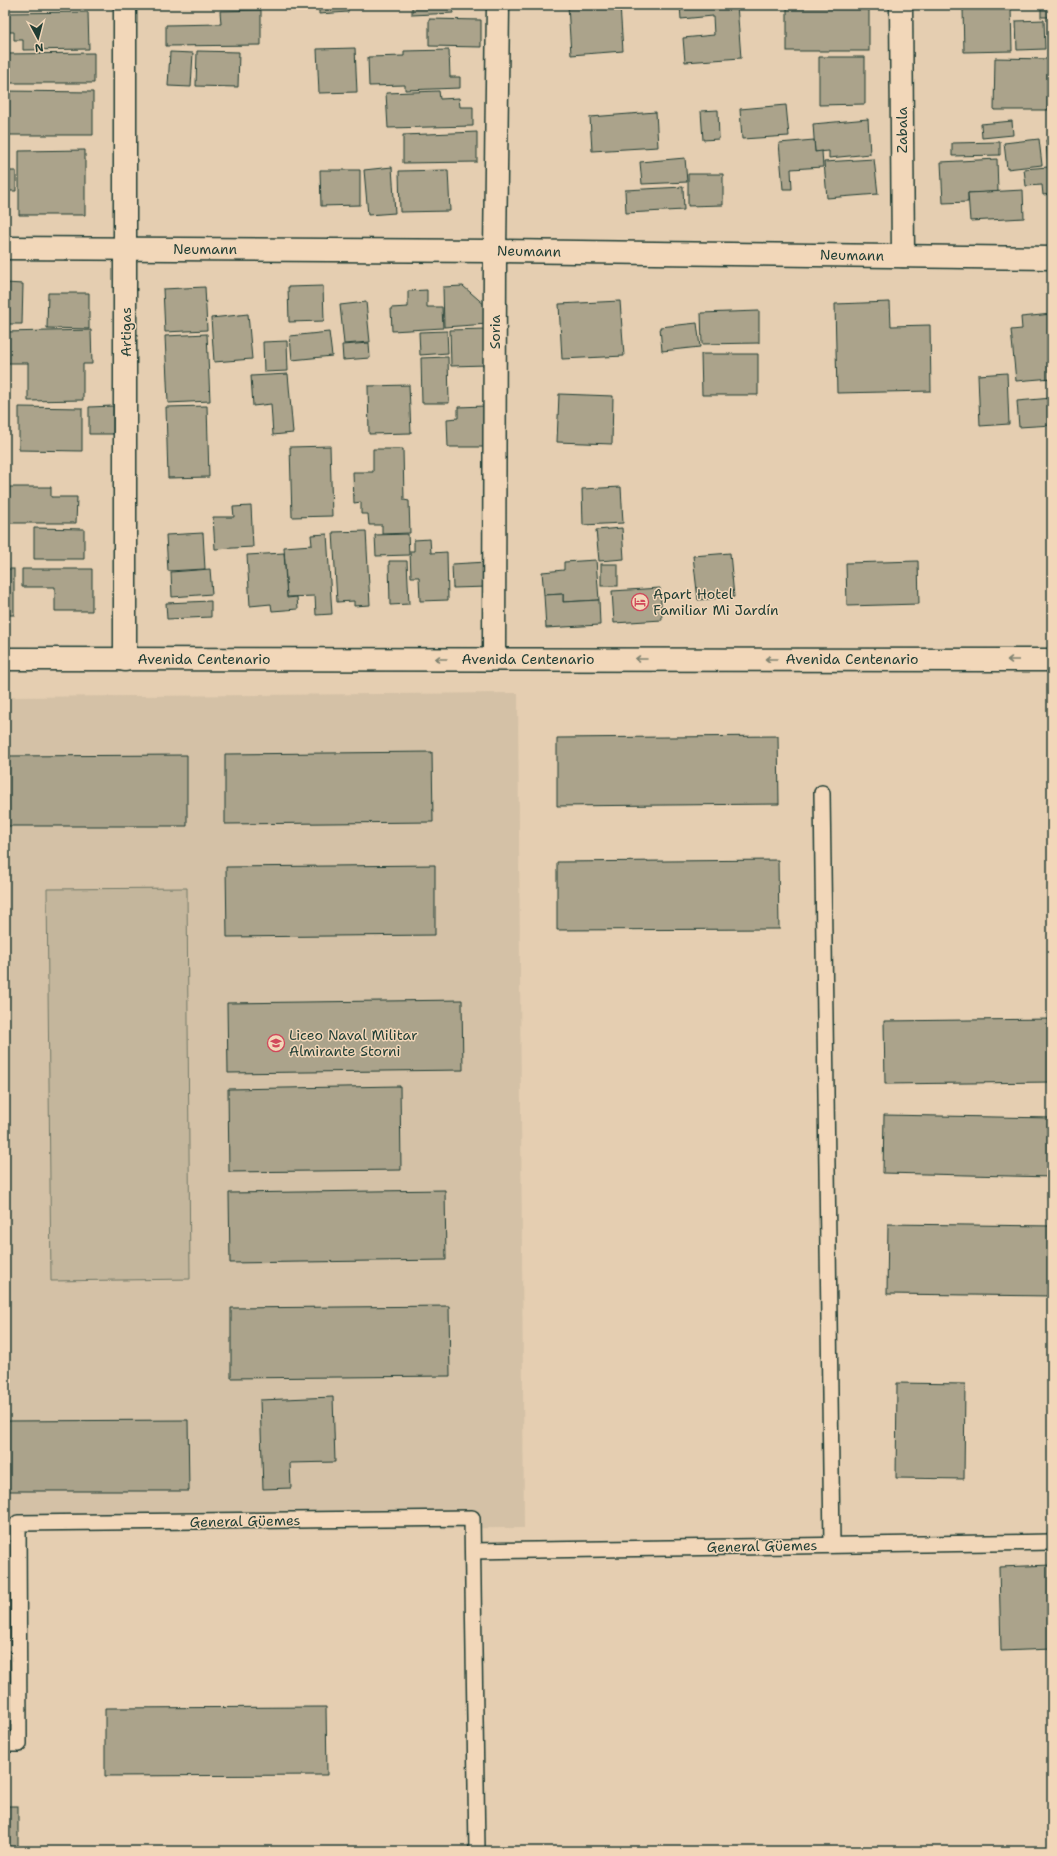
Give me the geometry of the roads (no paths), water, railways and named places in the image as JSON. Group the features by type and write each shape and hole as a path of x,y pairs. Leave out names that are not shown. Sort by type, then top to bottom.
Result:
{"street":[{"name":"Artigas","path":"125,5 125,660"},
{"name":"Soria","path":"494,658 495,251 498,5"},
{"name":"Zabala","path":"901,5 903,256"},
{"name":"Neumann","path":"5,248 495,251 1052,258"},
{"name":"Avenida Centenario","path":"5,659 125,660 494,658 1052,660"}],"lane":[{"path":"822,793 832,1545"},
{"name":"General Güemes","path":"5,1744 19,1744 18,1523 472,1518 473,1550 1052,1542"},
{"path":"473,1550 477,1851"}],"place":[{"name":"Apart Hotel Familiar Mi Jardín","path":"640,602"},
{"name":"Liceo Naval Militar Almirante Storni","path":"276,1043"}]}
